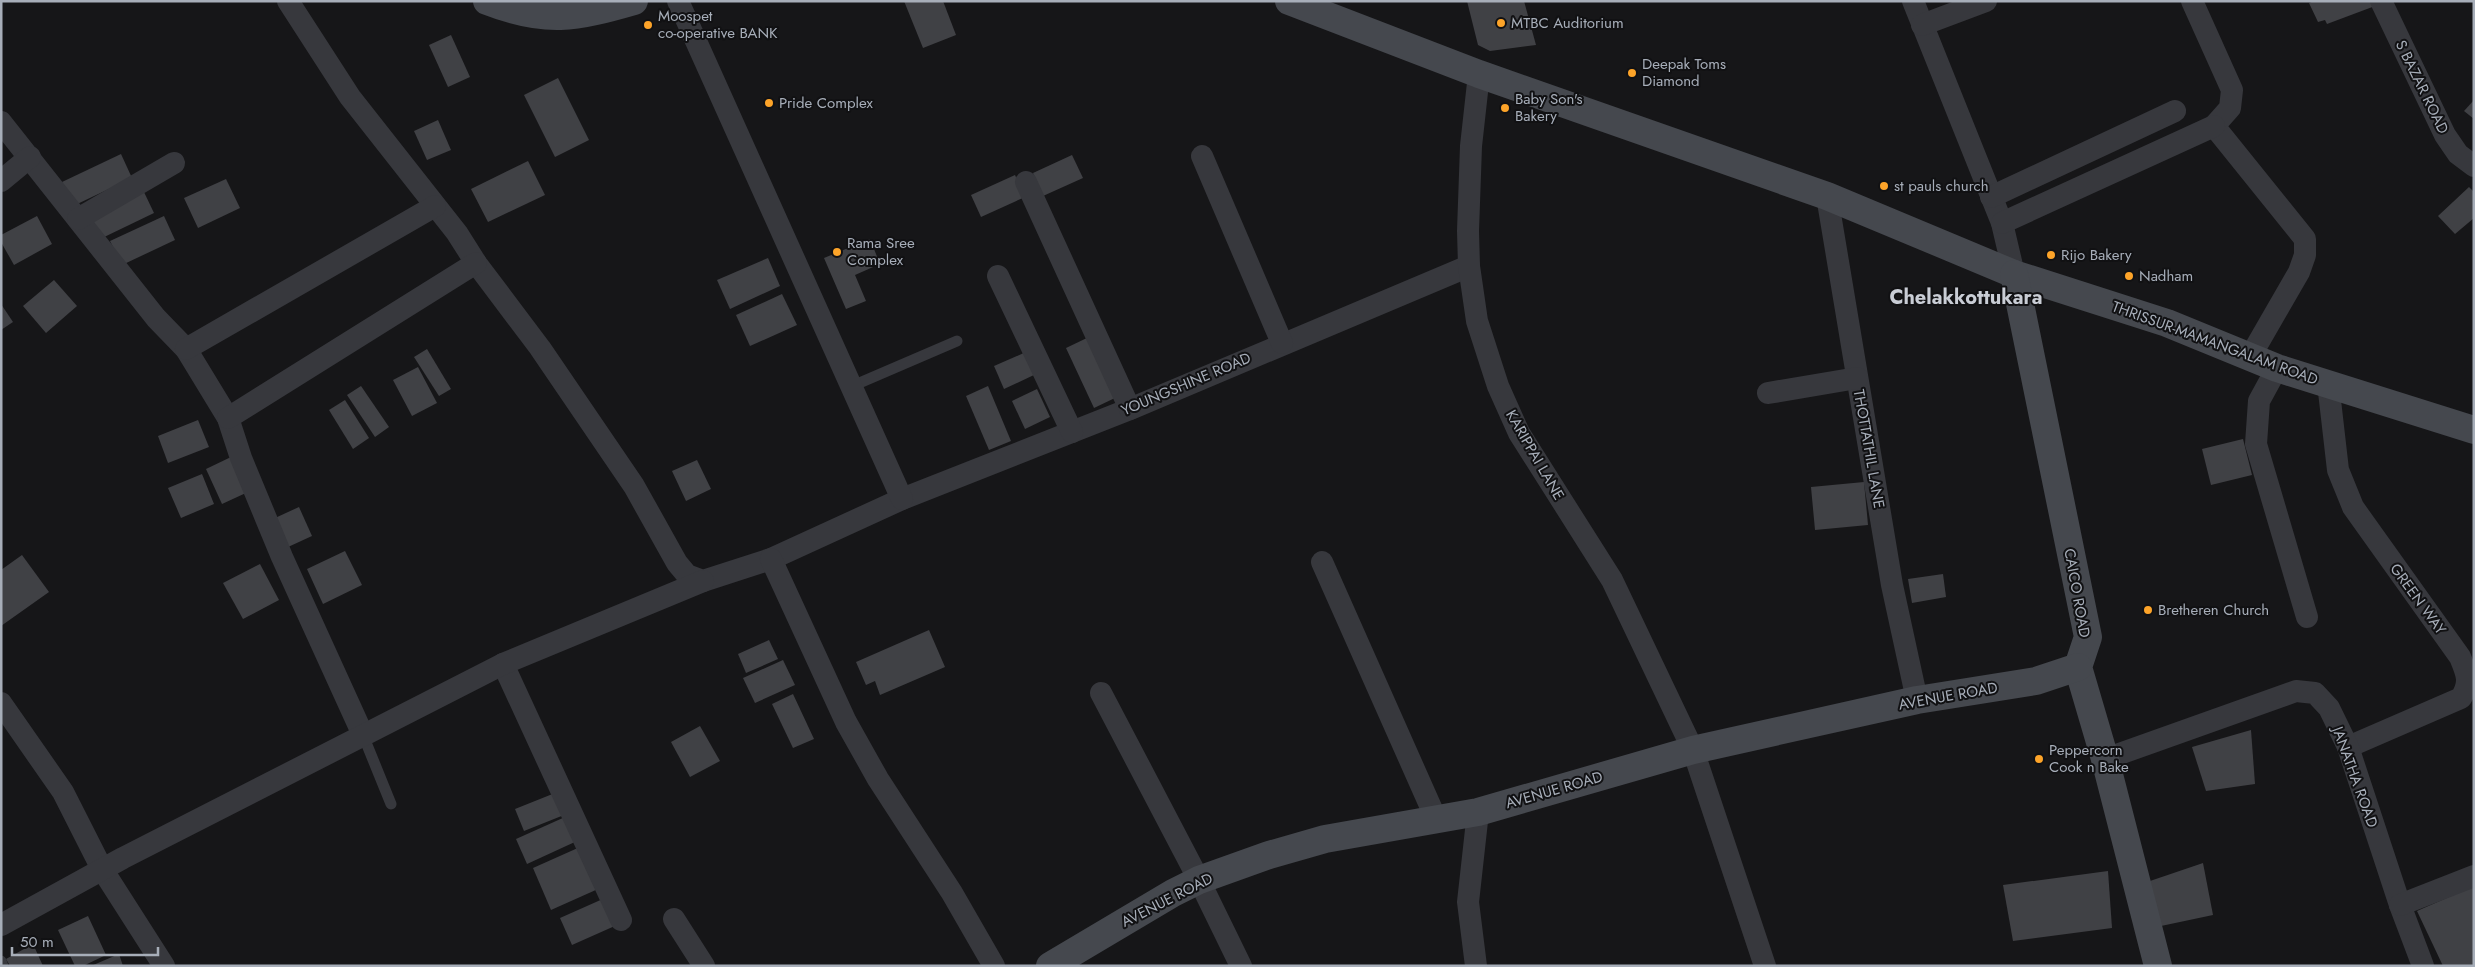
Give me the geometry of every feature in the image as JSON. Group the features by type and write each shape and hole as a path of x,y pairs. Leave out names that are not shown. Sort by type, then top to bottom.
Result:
{"street":[{"path":"288,1 350,98 457,233 476,263 540,348 634,486 677,563 687,575 703,581"},
{"path":"487,1 560,18 593,13 634,1"},
{"path":"678,1 902,500"},
{"name":"THRISSUR-MAMANGALAM ROAD","path":"1289,1 1480,74 1827,196 2014,274 2166,323 2277,368 2474,429"},
{"path":"1913,1 2002,224 2014,274"},
{"path":"1922,25 1986,1"},
{"path":"2002,224 2214,126 2230,108 2232,90 2192,1"},
{"name":"S BAZAR ROAD","path":"2381,1 2445,134 2458,154 2474,166"},
{"name":"KARIPPAI LANE","path":"1480,74 1471,146 1468,231 1469,266 1477,321 1498,386 1519,433 1612,580 1693,750 1765,966"},
{"path":"1991,197 2175,111"},
{"path":"1,122 123,273 156,318 186,349 228,418 241,458 282,557 362,735"},
{"path":"2214,126 2304,239 2305,256 2299,272 2250,357"},
{"path":"1202,156 1282,343"},
{"path":"1,181 30,157"},
{"path":"78,219 174,162"},
{"path":"1026,182 1130,409"},
{"name":"THOTTATHIL LANE","path":"1827,196 1892,585 1917,700"},
{"path":"186,349 435,206"},
{"path":"228,418 476,263"},
{"name":"YOUNGSHINE ROAD","path":"1,925 102,869 503,664 703,581 771,559 902,500 1130,409 1282,343 1469,266"},
{"name":"CAICO ROAD","path":"2014,274 2088,637 2078,668"},
{"path":"998,276 1072,432"},
{"path":"2277,368 2259,401 2256,444 2307,617"},
{"path":"1768,393 1857,378"},
{"name":"GREEN WAY","path":"2328,383 2338,470 2353,507 2460,657 2466,673 2468,688 2461,698 2348,747"},
{"path":"771,559 846,722 878,779 952,893 994,966"},
{"path":"1322,562 1437,821"},
{"path":"503,664 621,920"},
{"path":"2078,668 2105,759 2158,966"},
{"name":"AVENUE ROAD","path":"1050,966 1127,919 1199,880 1269,855 1325,839 1437,821 1478,812 1693,750 1917,700 2036,681 2078,668"},
{"name":"JANATHA ROAD","path":"2105,759 2296,690 2315,693 2329,708 2348,747 2400,906 2424,966"},
{"path":"1101,693 1199,880 1241,966"},
{"path":"1,703 63,792 102,869 164,966"},
{"path":"1476,966 1468,902 1478,812"},
{"path":"2400,906 2474,876"},
{"path":"674,918 704,966"}],"lane":[{"path":"850,387 957,341"},
{"path":"362,735 391,804"},
{"path":"1,961 4,966"}],"building":[{"path":"904,1 943,1 956,35 923,48"},
{"name":"MTBC Auditorium","path":"1467,1 1524,1 1536,45 1490,51 1478,45"},
{"path":"2314,1 2373,1 2375,6 2327,24 2325,20 2318,22 2309,3"},
{"path":"451,35 470,77 448,87 429,45"},
{"path":"558,78 589,140 555,157 524,95"},
{"path":"2474,100 2474,119 2464,111"},
{"path":"438,120 451,150 427,160 414,131"},
{"path":"121,154 132,178 73,206 62,182"},
{"path":"1072,155 1083,178 1043,196 1033,173"},
{"path":"528,161 545,195 488,222 471,189"},
{"path":"1015,175 1025,197 981,217 971,195"},
{"path":"226,179 240,208 198,228 184,198"},
{"path":"2469,187 2474,192 2474,218 2455,234 2438,216"},
{"path":"143,190 154,213 98,240 87,216"},
{"path":"37,216 52,244 14,265 1,242 1,235"},
{"path":"164,216 175,240 122,265 110,241"},
{"path":"870,239 880,264 855,275 866,301 846,309 824,258"},
{"path":"768,258 780,286 730,309 717,280"},
{"path":"54,280 77,306 46,333 23,306"},
{"path":"782,294 797,325 750,346 736,315"},
{"path":"1,304 13,322 1,330"},
{"path":"1089,337 1117,397 1094,408 1066,348"},
{"path":"427,349 451,389 439,396 414,357"},
{"path":"1026,352 1036,374 1004,389 994,366"},
{"path":"418,367 437,403 412,416 393,380"},
{"path":"361,386 389,427 375,437 347,395"},
{"path":"988,386 1011,441 989,450 966,396"},
{"path":"1037,389 1050,417 1025,429 1012,401"},
{"path":"345,400 369,438 353,449 329,410"},
{"path":"198,420 209,447 168,463 158,436"},
{"path":"2243,439 2252,475 2211,485 2202,449"},
{"path":"231,457 248,492 222,504 206,469"},
{"path":"697,460 711,489 686,501 672,471"},
{"path":"202,474 214,504 181,518 168,488"},
{"path":"1864,482 1868,525 1815,530 1811,487"},
{"path":"299,507 312,536 288,547 275,518"},
{"path":"345,551 362,585 323,604 307,569"},
{"path":"22,555 49,592 1,626 1,570"},
{"path":"260,564 279,600 243,619 223,583"},
{"path":"1943,574 1946,597 1912,603 1908,579"},
{"path":"929,630 945,667 880,695 875,681 866,685 856,662"},
{"path":"769,640 778,659 746,673 738,654"},
{"path":"783,660 795,685 755,703 743,678"},
{"path":"793,694 814,739 793,748 772,704"},
{"path":"700,726 720,761 690,777 671,742"},
{"path":"2251,730 2255,784 2206,791 2192,747"},
{"path":"555,793 564,815 524,831 515,809"},
{"path":"565,817 577,841 527,864 516,839"},
{"path":"580,847 598,889 551,910 533,868"},
{"path":"2203,863 2213,915 2161,926 2150,881"},
{"path":"2108,871 2112,928 2013,941 2003,885"},
{"path":"2474,886 2474,966 2443,966 2417,911"},
{"path":"605,898 617,925 572,945 560,918"},
{"path":"88,916 106,955 83,966 75,966 58,930"},
{"path":"33,944 43,966 10,966 6,959"},
{"path":"119,954 123,966 91,966"}],"place":[{"name":"MTBC Auditorium","path":"1501,23"},
{"name":"Moospet co-operative BANK","path":"648,25"},
{"name":"Deepak Toms Diamond","path":"1632,73"},
{"name":"Pride Complex","path":"769,103"},
{"name":"Baby Son's Bakery","path":"1505,108"},
{"name":"st pauls church","path":"1884,186"},
{"name":"Rama Sree Complex","path":"837,252"},
{"name":"Rijo Bakery","path":"2051,255"},
{"name":"Nadham","path":"2129,276"},
{"name":"Bretheren Church","path":"2148,610"},
{"name":"Peppercorn Cook n Bake","path":"2039,759"}],"district":[{"name":"Chelakkottukara","path":"1966,297"}]}
